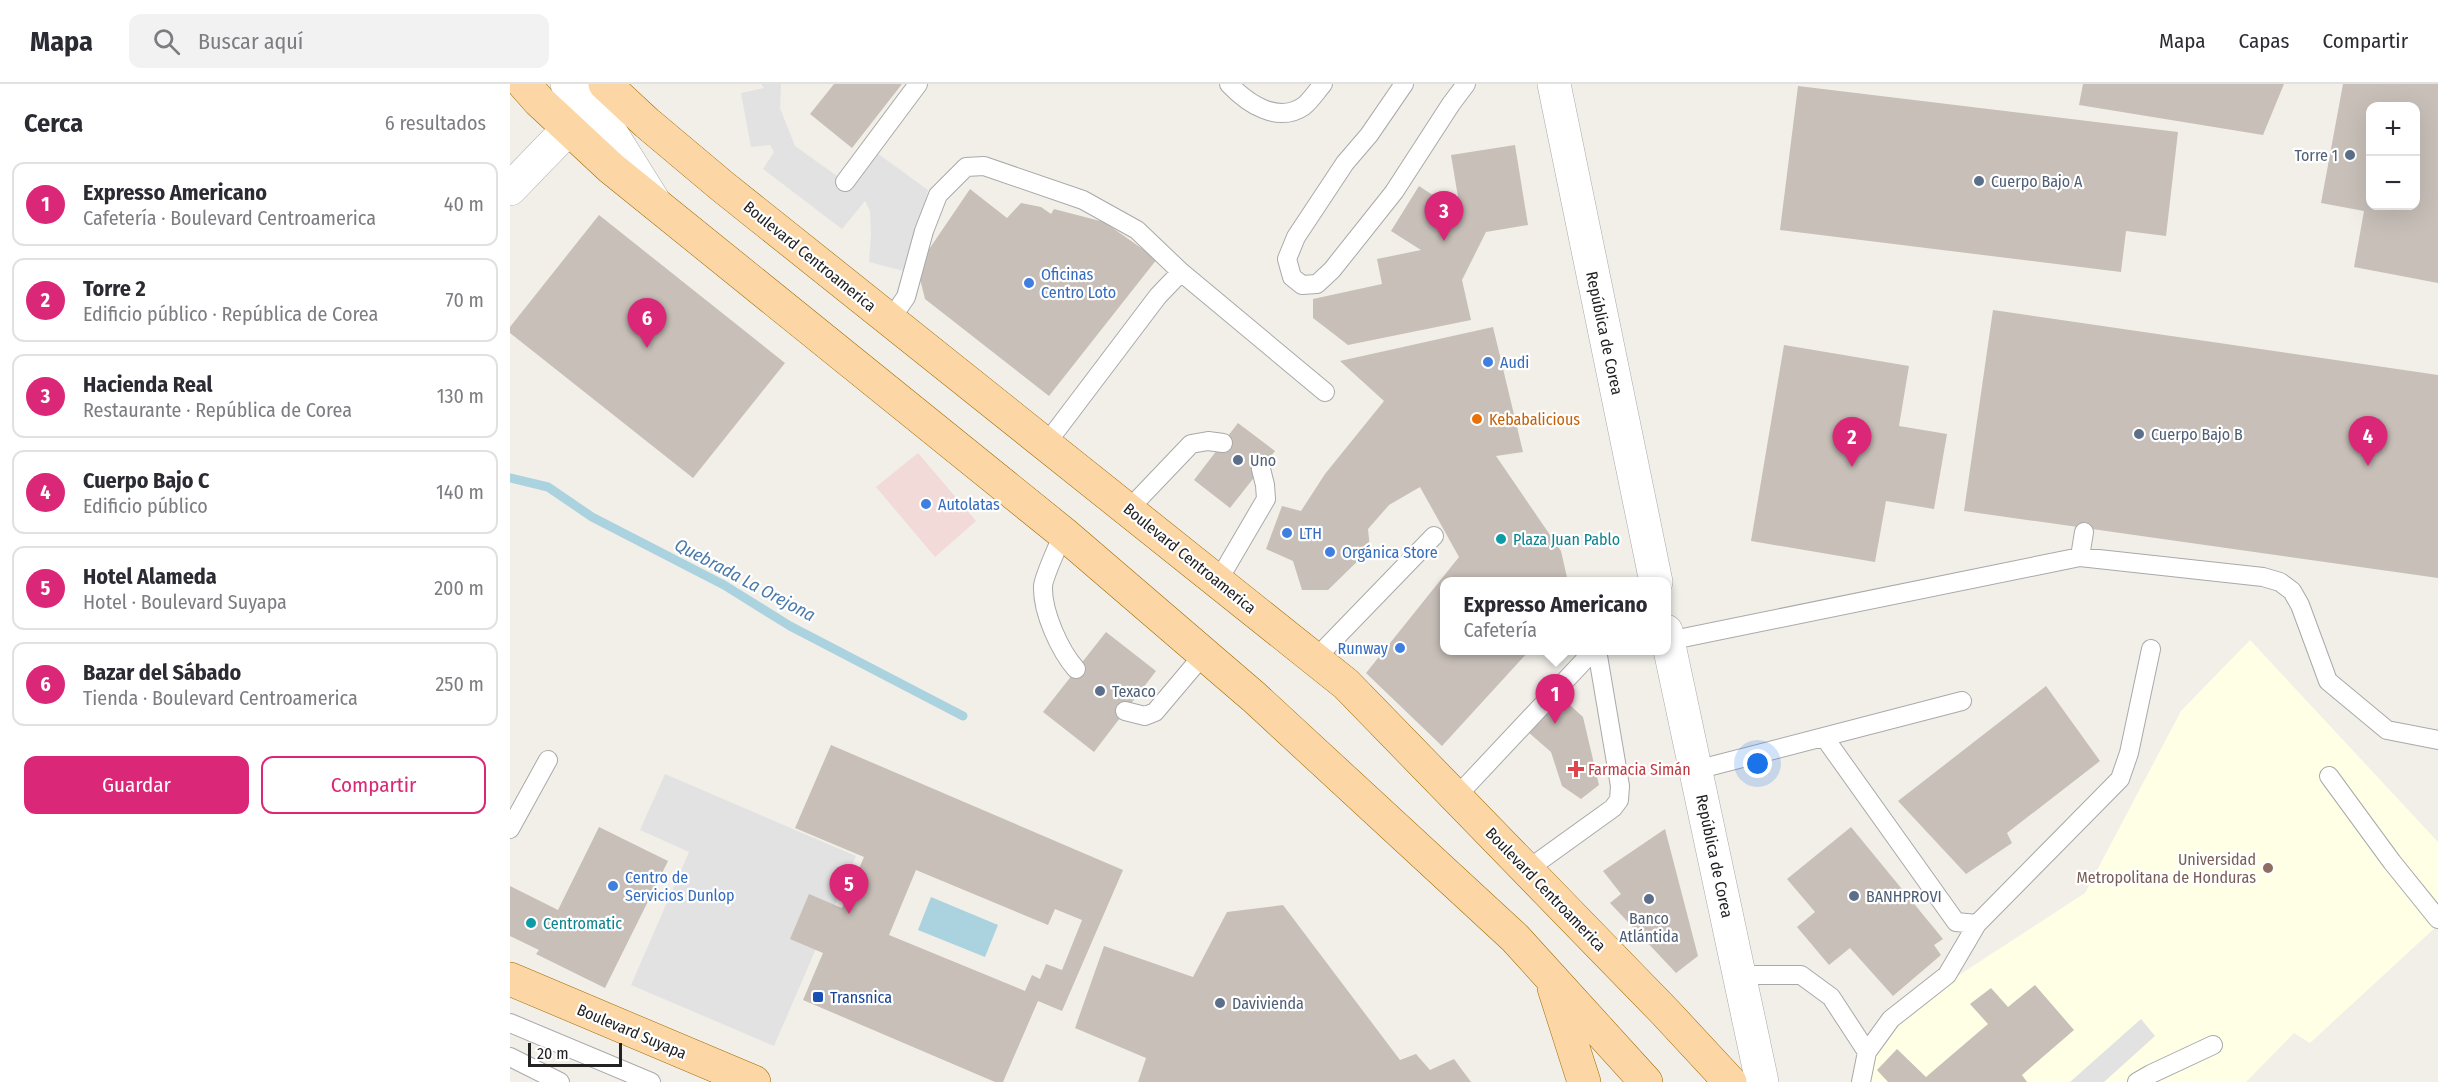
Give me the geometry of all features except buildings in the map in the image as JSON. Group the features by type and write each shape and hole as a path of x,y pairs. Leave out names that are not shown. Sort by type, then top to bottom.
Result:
{"main road":[{"path":"524,84 539,101 611,168 1064,533 1254,697 1515,938 1646,1082"},
{"name":"Boulevard Centroamerica","path":"605,84 697,165 1346,684 1730,1082"},
{"path":"1551,978 1584,1082"},
{"name":"Boulevard Suyapa","path":"510,980 754,1082"},
{"path":"510,996 709,1082"}],"street":[{"path":"567,84 603,120 655,203"},
{"name":"República de Corea","path":"1554,84 1655,577"},
{"path":"603,120 697,165"},
{"path":"510,189 569,128"},
{"name":"República de Corea","path":"1671,654 1762,1082"}],"lane":[{"path":"845,182 918,84"},
{"path":"1229,84 1270,113 1289,113 1305,105 1323,84"},
{"path":"1404,84 1369,135 1345,163 1296,237 1287,259 1292,277 1302,285 1317,284 1332,270 1394,192 1450,104 1466,84"},
{"path":"890,320 906,297 924,231 938,195 966,167 984,165 1083,200 1137,230 1181,272 1325,392"},
{"path":"1046,444 1158,296 1181,272"},
{"path":"1129,509 1191,444 1209,441 1223,443"},
{"path":"1218,580 1266,499 1261,469"},
{"path":"2080,557 2084,532"},
{"path":"1064,533 1043,585 1048,617 1065,657 1076,669"},
{"path":"1315,659 1434,536"},
{"path":"1671,635 2080,557 2263,577 2280,582 2292,591 2300,605 2328,681 2387,730 2438,740"},
{"path":"1862,1082 1867,1053 1891,1019 1947,975 1977,924 2120,779 2129,753 2151,649"},
{"path":"1125,711 1145,716 1155,711 1204,654"},
{"path":"1456,797 1591,655"},
{"path":"1527,870 1613,808 1619,800 1620,786 1596,655"},
{"path":"1696,770 1962,701"},
{"path":"1824,737 1956,922 1977,924"},
{"path":"510,829 548,760"},
{"path":"2330,776 2392,862 2438,919"},
{"path":"1740,975 1801,975 1831,997 1867,1053"},
{"path":"510,1023 651,1082"},
{"path":"2138,1082 2213,1045"},
{"path":"510,1057 560,1082"}],"shaded area":[{"path":"761,84 781,84 780,108 795,146 844,181 870,148 928,190 908,272 869,262 870,211 865,201 842,229 763,169 774,152 770,145 751,147 741,93 764,88"},
{"name":"Autolatas","path":"918,453 976,521 935,557 876,487"},
{"name":"Universidad Metropolitana de Honduras","path":"2250,640 2438,842 2438,925 2310,1043 2294,1033 2246,1082 1864,1082 1890,1020 2085,893 2181,711"},
{"path":"665,774 856,856 774,1046 631,985 689,852 640,830"},
{"path":"2141,1019 2155,1036 2104,1082 2070,1082"}],"water":[{"path":"931,897 998,925 985,957 918,930"}],"waterway":[{"name":"Quebrada La Orejona","path":"510,478 548,487 592,517 724,585 790,626 963,716"}],"place":[{"name":"Torre 1","path":"2350,155"},
{"name":"Cuerpo Bajo A","path":"1979,181"},
{"name":"Hacienda Real","path":"1444,241"},
{"name":"Oficinas Centro Loto","path":"1029,283"},
{"name":"Bazar del Sábado","path":"647,348"},
{"name":"Audi","path":"1488,362"},
{"name":"Kebabalicious","path":"1477,419"},
{"name":"Cuerpo Bajo B","path":"2139,434"},
{"name":"Uno","path":"1238,460"},
{"name":"Cuerpo Bajo C","path":"2368,466"},
{"name":"Torre 2","path":"1852,467"},
{"name":"Autolatas","path":"926,504"},
{"name":"LTH","path":"1287,533"},
{"name":"Plaza Juan Pablo","path":"1501,539"},
{"name":"Orgánica Store","path":"1330,552"},
{"name":"Runway","path":"1400,648"},
{"name":"Texaco","path":"1100,691"},
{"name":"Expresso Americano","path":"1555,724"},
{"name":"Farmacia Simán","path":"1576,769"},
{"name":"Universidad Metropolitana de Honduras","path":"2268,868"},
{"name":"Centro de Servicios Dunlop","path":"613,886"},
{"name":"BANHPROVI","path":"1854,896"},
{"name":"Banco Atlántida","path":"1649,899"},
{"name":"Hotel Alameda","path":"849,914"},
{"name":"Centromatic","path":"531,923"},
{"name":"Transnica","path":"818,997"},
{"name":"Davivienda","path":"1220,1003"}]}
